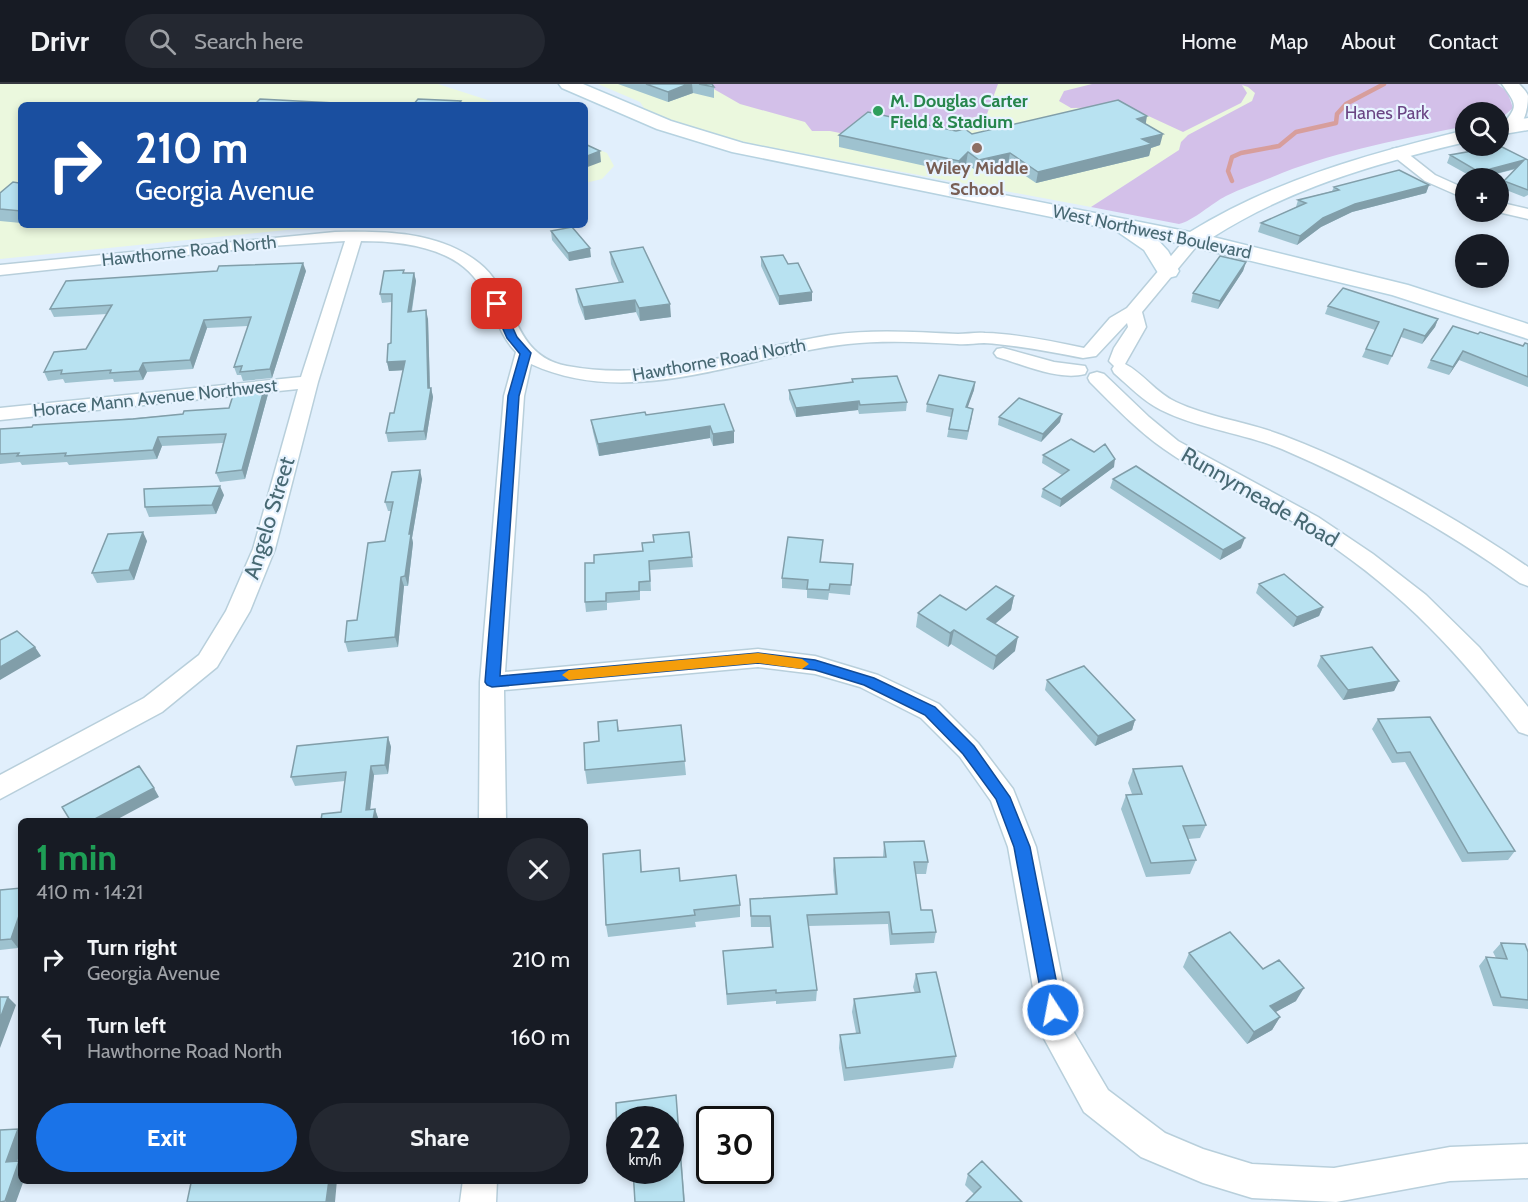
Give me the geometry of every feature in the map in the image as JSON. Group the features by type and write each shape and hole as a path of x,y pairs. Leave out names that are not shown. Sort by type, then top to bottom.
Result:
{"main road":[{"name":"West Northwest Boulevard","path":"568,84 664,125 739,148 1194,239 1400,290 1528,332"},
{"path":"1194,239 1241,209 1338,170 1397,152 1455,139"},
{"path":"1110,222 1152,244 1160,252 1168,271"}],"street":[{"path":"1512,127 1523,114 1526,105 1520,87"},
{"path":"1397,152 1430,178 1455,190"},
{"path":"1509,210 1528,214"},
{"name":"Hawthorne Road North","path":"6,269 282,241 354,237 417,241 440,247 464,258 485,278 513,338 525,353 543,365 571,373 627,377 670,372 854,338 916,336 961,339 980,347 1053,367 1087,363 1106,354 1120,365"},
{"name":"Angelo Street","path":"0,788 153,705 208,661 238,611 264,549 309,382 354,237"},
{"path":"1133,312 1137,327 1123,348 1120,365 1110,377 1087,363 1116,322 1133,312 1194,239"},
{"path":"0,286 6,269"},
{"path":"492,818 492,682 514,396 525,353"},
{"name":"Runnymeade Road","path":"1087,363 1124,405 1170,445 1312,523 1412,595 1486,670 1528,726"},
{"name":"Runnymeade Road","path":"1120,365 1148,393 1169,406 1287,443 1368,480 1448,525 1528,578"},
{"name":"Horace Mann Avenue Northwest","path":"0,414 309,382"},
{"name":"Runnymeade Road","path":"1170,445 1168,428 1179,420 1208,419"},
{"path":"492,682 758,658 815,665 869,681 930,711 969,750 1003,797 1022,847 1057,1033 1096,1101 1153,1145 1203,1166 1252,1181 1334,1185 1450,1164 1517,1159 1528,1161"},
{"path":"478,1202 480,1184"}],"shaded area":[{"path":"0,84 438,84 494,102 18,102 18,228 321,228 0,259"},
{"name":"Wiley Middle School","path":"598,84 1239,84 1282,96 1180,150 1091,207 725,139 648,114 640,102"},
{"path":"588,145 607,153 614,166 602,179 588,182"}],"green space":[{"name":"M. Douglas Carter Field & Stadium","path":"712,84 998,84 987,114 955,122 940,133 845,134 812,131 805,122 740,104 712,88"},
{"name":"Hanes Park","path":"1092,84 1497,84 1507,91 1513,108 1509,111 1509,102 1455,102 1455,128 1373,146 1304,165 1233,193 1179,224 1091,207 1179,150 1181,142 1188,135 1252,101 1255,93 1242,85 1247,93 1241,103 1183,132 1129,107 1071,108 1059,101 1064,91"}],"building":[{"path":"646,84 688,84 668,92"},
{"path":"260,99 315,102 257,102"},
{"path":"418,99 461,101 460,102 416,102"},
{"name":"Wiley Middle School","path":"1118,100 1147,116 1137,119 1163,134 1142,139 1152,144 1038,172 1010,153 979,160 968,152 959,161 839,135 868,112 956,131 965,129 972,134"},
{"path":"588,145 600,151 588,156"},
{"path":"1509,150 1528,160 1528,190 1509,183 1509,176 1524,160 1494,168 1472,168 1450,155 1509,156"},
{"path":"1399,170 1429,185 1355,204 1323,218 1300,236 1261,223 1306,203 1298,200 1339,190 1334,187"},
{"path":"13,182 18,183 18,211 0,209 0,193"},
{"path":"573,228 590,248 568,253 551,231"},
{"path":"643,247 670,304 639,308 635,300 583,307 576,289 623,282 610,252"},
{"path":"783,255 788,264 798,263 812,292 779,296 761,257"},
{"path":"1220,256 1246,262 1220,301 1193,293"},
{"path":"303,263 270,369 240,372 242,366 234,367 251,317 204,320 190,360 143,363 139,371 110,373 111,370 61,374 62,370 44,372 54,352 86,349 112,305 50,309 66,281 217,271 219,266"},
{"path":"404,270 403,273 414,273 408,312 426,310 428,388 431,388 424,431 386,433 390,413 394,413 405,361 387,362 388,344 391,343 392,294 380,294 384,271"},
{"path":"1343,288 1438,319 1425,336 1404,329 1392,356 1366,349 1379,322 1328,306"},
{"path":"1453,326 1523,346 1525,343 1528,344 1528,377 1463,351 1453,367 1431,360"},
{"path":"939,375 975,382 966,407 973,409 968,431 949,429 953,409 927,404"},
{"path":"897,376 907,402 860,405 859,401 796,408 789,390 853,382 852,379"},
{"path":"265,386 242,470 216,473 226,434 158,437 153,450 65,456 66,453 17,456 19,453 0,454 0,429 133,419 183,414 184,411 229,408 235,389"},
{"path":"1019,398 1062,414 1043,434 999,417"},
{"path":"724,404 734,431 713,434 710,426 598,444 591,420 645,412 646,415"},
{"path":"1071,439 1094,452 1105,444 1115,459 1061,499 1043,489 1069,470 1043,455"},
{"path":"1136,466 1245,538 1223,550 1113,479"},
{"path":"420,470 409,534 411,534 405,576 401,577 395,637 345,642 347,621 357,620 368,543 385,541 393,502 385,502 392,472"},
{"path":"220,486 212,505 145,507 144,489"},
{"path":"143,532 129,570 92,573 108,534"},
{"path":"689,532 692,557 649,561 650,581 639,582 639,591 606,593 606,601 585,602 585,563 594,563 594,555 643,551 642,543 654,542 653,535"},
{"path":"788,537 823,540 820,562 853,564 851,585 830,584 829,590 807,589 808,580 782,578"},
{"path":"1284,574 1323,607 1297,617 1259,584"},
{"path":"996,586 1014,596 987,619 1018,637 996,656 954,630 950,633 918,613 940,595 966,610"},
{"path":"17,631 35,647 0,667 0,640"},
{"path":"1372,647 1399,681 1348,690 1321,656"},
{"path":"1084,666 1135,720 1098,736 1047,680"},
{"path":"1430,717 1515,851 1468,853 1410,752 1397,753 1378,719"},
{"path":"617,720 618,731 681,725 685,761 585,770 584,743 599,741 598,722"},
{"path":"388,737 385,765 371,766 366,810 375,809 373,818 321,818 322,814 341,812 346,772 291,777 297,746"},
{"path":"139,766 154,788 97,818 69,818 62,807"},
{"path":"1182,766 1206,825 1183,826 1196,860 1151,863 1126,795 1142,794 1133,769"},
{"path":"924,841 928,862 914,862 921,910 932,910 936,932 892,934 889,912 807,915 817,990 776,993 776,990 727,994 723,951 773,947 770,916 751,916 750,899 837,894 834,858 886,857 884,842"},
{"path":"640,850 641,872 679,868 680,881 736,875 740,905 694,910 695,915 606,925 603,854"},
{"path":"18,888 18,919 11,939 0,940 0,890"},
{"path":"1230,932 1263,969 1279,960 1304,988 1270,1006 1280,1017 1254,1032 1189,953"},
{"path":"1501,943 1525,944 1528,952 1528,1000 1501,997 1486,957 1507,959"},
{"path":"936,972 956,1056 846,1068 840,1035 860,1033 854,999 920,992 916,974"},
{"path":"0,997 8,997 0,1019"},
{"path":"676,1095 677,1106 616,1106 616,1103"},
{"path":"18,1129 6,1162 18,1161 18,1164 5,1201 0,1202 0,1130"},
{"path":"982,1161 1022,1202 966,1202 981,1187 968,1174"},
{"path":"191,1184 328,1184 326,1202 187,1202"},
{"path":"634,1184 683,1184 684,1202 635,1202"}],"waterway":[{"path":"1232,181 1228,171 1232,157 1241,153 1279,146 1296,132 1336,123 1337,114 1346,104 1384,84"}],"slow traffic":[{"path":"569,675 758,658 802,664"}],"place":[{"name":"M. Douglas Carter Field & Stadium","path":"878,111"},
{"name":"Wiley Middle School","path":"977,148"}],"route":[{"path":"497,304 513,338 525,353 514,396 492,682 758,658 815,665 869,681 930,711 969,750 1003,797 1022,847 1053,1010"}]}
